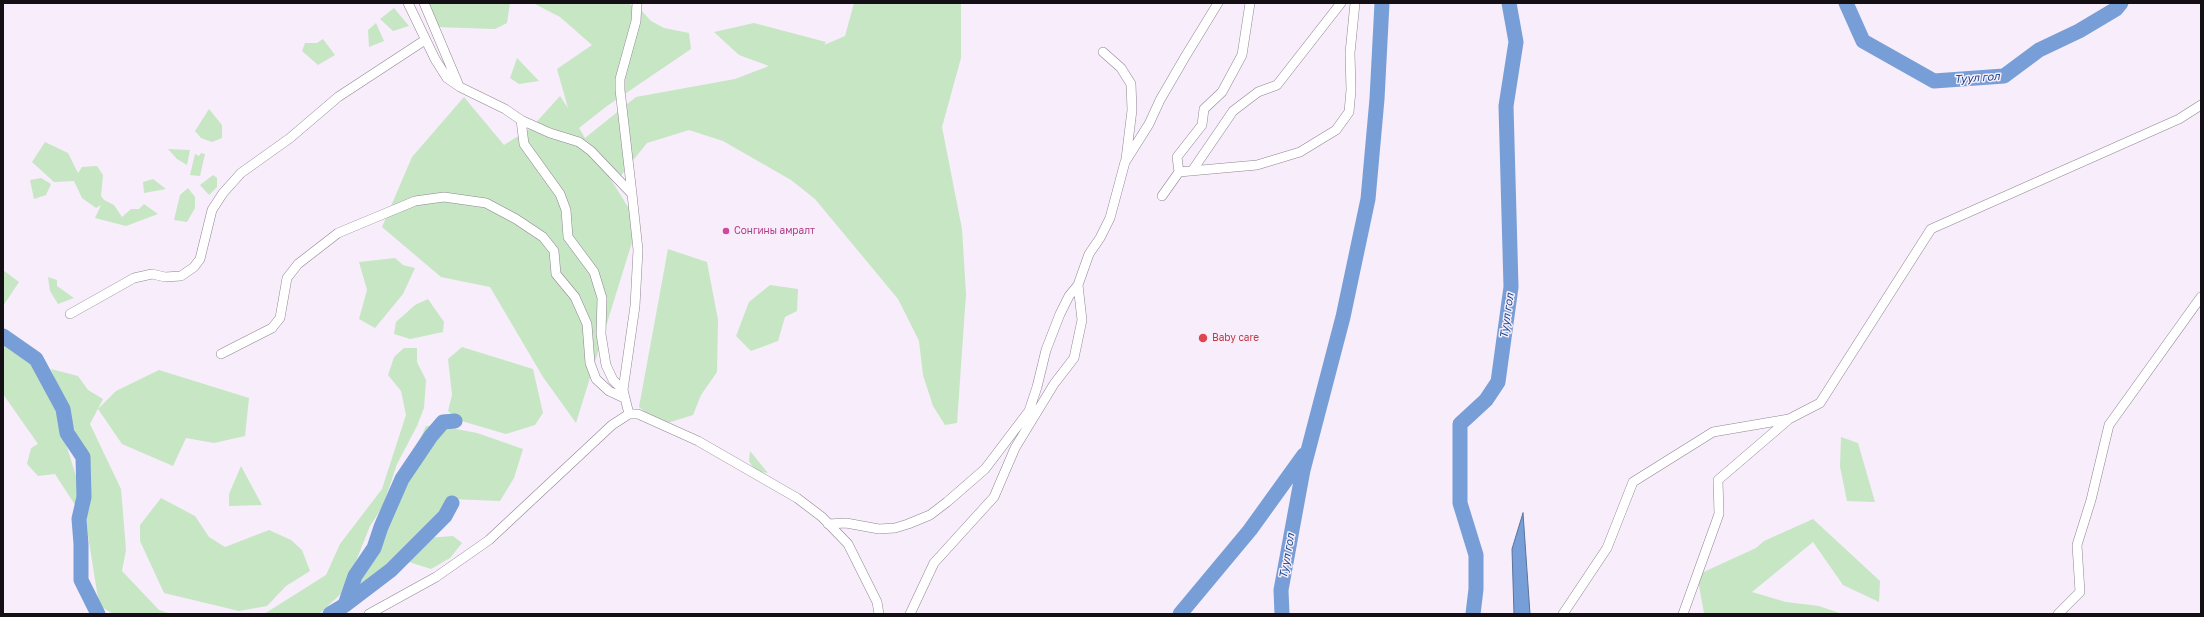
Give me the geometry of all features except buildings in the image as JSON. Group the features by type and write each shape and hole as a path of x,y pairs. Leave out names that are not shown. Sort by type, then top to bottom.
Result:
{"street":[{"path":"408,3 435,59 448,78 460,87 505,109 521,120 550,133 580,142 591,151 632,194"},
{"path":"424,3 460,87"},
{"path":"629,414 624,394 638,273 637,230 620,90 620,79 636,21 637,3"},
{"path":"1125,162 1149,124 1160,100 1184,57 1218,3"},
{"path":"1162,196 1179,172 1177,157 1202,125 1204,109 1222,92 1242,55 1250,3"},
{"path":"1192,171 1233,111 1258,92 1277,85 1341,3"},
{"path":"1179,172 1257,165 1300,152 1336,130 1349,112 1351,90 1350,53 1355,3"},
{"path":"70,314 134,278 152,274 165,277 181,276 194,267 200,259 212,210 223,192 241,174 290,138 338,97 425,40"},
{"path":"828,524 846,523 879,528 895,528 930,515 984,469 1029,411 1037,387 1046,350 1060,314 1069,296 1078,285 1089,254 1100,238 1110,218 1125,162 1132,110 1131,84 1120,68 1103,52"},
{"path":"1683,614 1719,514 1718,480 1789,419 1820,403 1931,229 2179,119 2201,105"},
{"path":"521,120 524,144 560,194 566,210 568,237 594,272 602,298 601,334 606,365 613,380 624,394"},
{"path":"221,354 272,328 280,318 287,278 298,264 338,233 415,201 444,198 486,203 516,219 543,237 554,251 556,274 575,297 587,324 590,363 596,379 609,391 624,394"},
{"path":"910,614 934,563 994,497 1015,448 1054,384 1074,358 1082,320 1078,285"},
{"path":"2058,614 2080,592 2077,545 2091,500 2109,425 2201,297"},
{"path":"368,614 436,577 489,540 612,424 629,414 638,414 698,441 797,498 828,524 848,544 877,602 879,614"},
{"path":"1563,614 1607,548 1634,482 1713,432 1789,419"}],"green space":[{"path":"429,3 510,3 507,23 495,29 435,27 427,6"},
{"path":"533,3 626,3 639,8 651,21 664,28 689,33 691,49 607,106 579,128 585,138 636,97 735,79 769,66 739,55 714,32 754,23 826,42 824,45 845,36 854,3 961,3 961,58 942,127 962,229 966,294 957,423 945,425 933,406 923,375 919,341 898,299 815,199 791,180 723,141 689,130 647,143 615,183 605,170 638,223 576,423 543,377 490,287 441,277 382,227 412,157 464,97 504,145 531,128 560,96 568,108 557,69 592,45 560,17"},
{"path":"394,8 409,26 393,31 380,19"},
{"path":"376,23 384,41 369,47 368,30"},
{"path":"323,39 335,55 318,65 302,51 305,43 317,43"},
{"path":"517,58 539,81 519,84 510,78"},
{"path":"209,109 222,125 222,138 212,142 201,138 195,131"},
{"path":"45,142 68,153 78,173 82,167 97,166 103,175 101,196 104,200 114,205 122,217 131,209 139,209 144,204 158,214 126,226 95,218 101,205 96,208 82,198 74,181 54,182 32,162"},
{"path":"168,149 190,150 187,165 177,159"},
{"path":"201,153 205,154 200,176 190,175 195,154 199,156"},
{"path":"213,175 217,178 217,187 209,195 200,185"},
{"path":"41,178 51,184 46,195 34,199 30,180"},
{"path":"153,179 166,189 144,193 143,182"},
{"path":"188,188 195,197 195,208 187,222 174,220 180,195"},
{"path":"668,249 707,262 718,320 717,372 701,395 693,415 661,425 639,407"},
{"path":"395,258 403,265 415,268 403,294 375,328 359,319 367,290 359,262"},
{"path":"3,270 19,282 3,306"},
{"path":"48,277 57,280 57,286 74,298 58,304 50,291"},
{"path":"770,285 798,289 797,311 785,317 778,341 751,351 736,336 749,302"},
{"path":"428,299 444,322 443,332 410,339 394,334 396,322 415,305"},
{"path":"3,342 23,355 47,383 80,489 77,508 55,474 38,476 27,464 31,448 38,444 3,394"},
{"path":"462,347 533,369 543,413 535,425 506,434 458,420 448,411 452,395 448,359"},
{"path":"404,348 417,348 417,362 426,380 424,408 417,426 397,464 383,506 370,526 344,591 319,614 264,614 326,575 340,544 382,489 406,415 401,391 388,375 394,357"},
{"path":"51,369 78,376 88,390 103,399 90,424 121,489 126,550 122,571 159,610 171,614 113,614 99,605 88,535 79,442"},
{"path":"159,370 249,398 245,436 214,443 186,438 173,466 122,444 98,409 116,391"},
{"path":"426,426 441,426 477,433 523,449 514,478 500,501 450,499 433,522 358,598 348,597 351,585 376,548 397,487"},
{"path":"1841,437 1858,443 1875,502 1847,501 1840,467"},
{"path":"750,451 768,473 755,471 749,461"},
{"path":"241,466 262,505 229,506 229,494"},
{"path":"161,498 195,516 209,537 225,547 269,530 291,540 302,550 310,571 286,586 267,606 239,611 164,593 140,541 140,525"},
{"path":"1813,519 1880,581 1879,602 1843,585 1813,542 1752,592 1786,602 1819,606 1842,614 1704,613 1697,575 1756,548 1764,541"},
{"path":"453,536 462,543 450,558 431,569 409,562 426,538"}],"water":[{"path":"1523,513 1530,614 1514,614 1512,549"}],"waterway":[{"name":"Туул гол","path":"1282,614 1281,590 1303,470 1343,317 1368,199 1377,99 1382,3"},
{"name":"Туул гол","path":"1473,614 1476,589 1476,555 1460,503 1460,424 1486,400 1498,382 1511,287 1506,106 1516,42 1509,3"},
{"name":"Туул гол","path":"1846,3 1863,41 1934,81 2004,76 2039,50 2079,31 2116,9 2121,3"},
{"path":"3,336 36,359 63,409 67,433 83,457 84,497 79,519 81,580 98,614"},
{"path":"345,605 355,576 374,548 381,527 402,479 431,436 443,422 455,421"},
{"path":"1180,614 1250,530 1304,455"},
{"path":"330,614 345,605 391,570 445,516 452,503"}],"place":[{"name":"Сонгины амралт","path":"726,231"},
{"name":"Baby care","path":"1203,338"}]}
